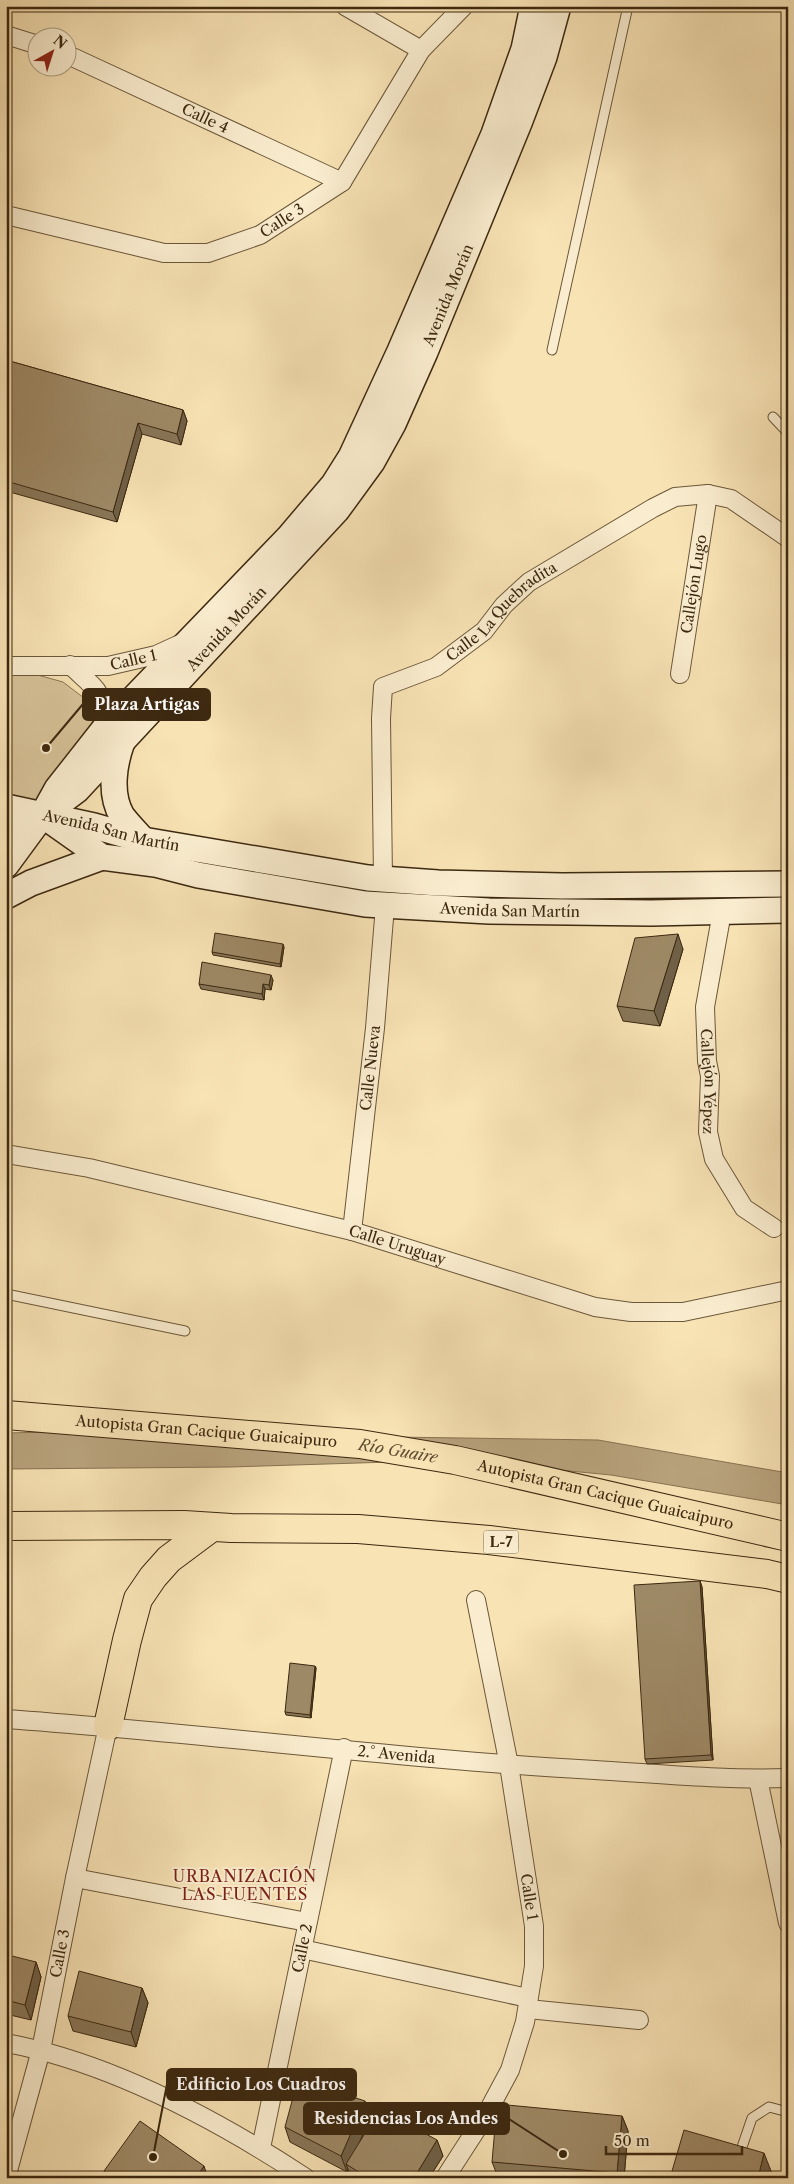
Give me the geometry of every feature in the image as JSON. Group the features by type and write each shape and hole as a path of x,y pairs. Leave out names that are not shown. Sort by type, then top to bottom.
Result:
{"highway":[{"name":"Autopista Gran Cacique Guaicaipuro","path":"6,1415 336,1441 455,1460 788,1537"},
{"name":"L-7","path":"6,1526 184,1525 358,1529 425,1534 767,1574 788,1579"},
{"path":"108,1726 138,1599 153,1577 169,1559 212,1527"}],"main road":[{"name":"Avenida Morán","path":"6,866 42,816 77,790 114,735 192,638 288,538 334,484 351,457 400,351 494,134 524,49 533,6"},
{"name":"Avenida Morán","path":"114,735 337,510 372,462 393,424 425,352 519,123 544,56 558,6"},
{"path":"114,735 116,796 121,814 142,840"},
{"path":"6,807 42,816"},
{"name":"Avenida San Martín","path":"42,816 94,826 142,840 383,880 562,886 788,884"},
{"name":"Avenida San Martín","path":"42,816 102,857 155,864 198,875 385,906 489,911 722,912 788,910"},
{"path":"6,896 31,883 102,857"}],"street":[{"path":"345,6 421,50"},
{"name":"Calle 3","path":"6,215 164,253 208,253 260,235 342,182 421,50 464,6"},
{"path":"6,35 28,42"},
{"name":"Calle 4","path":"78,60 342,182"},
{"name":"Calle La Quebradita","path":"383,880 381,718 383,687 436,668 484,630 504,605 529,582 653,508 675,497 708,494 731,500 788,538"},
{"name":"Callejón Lugo","path":"680,674 708,494"},
{"name":"Calle 1","path":"6,666 108,666 156,655 192,638"},
{"name":"Calle 1","path":"70,665 101,695 114,735"},
{"path":"6,826 16,826 42,816"},
{"name":"Calle Nueva","path":"352,1231 375,1028 385,906"},
{"name":"Callejón Yépez","path":"722,912 705,1007 707,1061 710,1076 708,1132 714,1159 744,1208 774,1228"},
{"name":"Calle Uruguay","path":"6,1154 89,1168 352,1231 595,1307 631,1312 682,1312 788,1290"},
{"name":"Calle 1","path":"445,2178 500,2090 518,2048 534,1966 534,1926 509,1765 476,1600"},
{"name":"2.° Avenida","path":"6,1720 108,1726 509,1765 788,1778"},
{"name":"Calle 3","path":"6,2178 41,2050 75,1878 108,1726"},
{"name":"Calle 2","path":"261,2148 344,1748"},
{"path":"758,1778 788,1923"},
{"path":"75,1878 307,1922"},
{"path":"302,1949 528,2003 639,2020"},
{"path":"6,2043 41,2050 100,2070 155,2094 261,2148 306,2178"}],"lane":[{"path":"552,350 628,6"},
{"path":"773,417 788,433"},
{"path":"6,1294 185,1331"},
{"path":"741,2150 752,2118 769,2107 788,2112"}],"shaded area":[{"path":"6,672 34,674 63,682 84,698 93,720 92,738 27,819 6,815"}],"water":[{"name":"Río Guaire","path":"54,1432 598,1440 788,1473 788,1505 611,1475 455,1460 230,1467 6,1469 6,1433"}],"building":[{"path":"6,360 183,410 177,434 138,423 113,512 6,481"},
{"path":"215,933 283,944 280,964 212,952"},
{"path":"678,934 654,1011 617,1006 635,938"},
{"path":"202,962 271,975 269,985 263,984 262,994 199,984"},
{"path":"700,1581 711,1755 645,1759 634,1585"},
{"path":"290,1663 315,1666 310,1715 285,1712"},
{"path":"8,1955 36,1962 25,2005 6,2000 6,1960"},
{"path":"79,1971 142,1988 131,2032 68,2016"},
{"path":"298,2079 365,2101 341,2156 285,2127"},
{"path":"497,2104 622,2116 617,2173 492,2162"},
{"path":"380,2109 437,2140 414,2178 368,2178 346,2164"},
{"path":"140,2121 204,2166 196,2178 113,2178 104,2171"},
{"path":"684,2130 764,2153 758,2178 670,2178"}],"place":[{"name":"Plaza Artigas","path":"46,748"},
{"name":"Residencias Los Andes","path":"563,2154"},
{"name":"Edificio Los Cuadros","path":"153,2157"}],"district":[{"name":"URBANIZACIÓN LAS FUENTES","path":"245,1885"}]}
